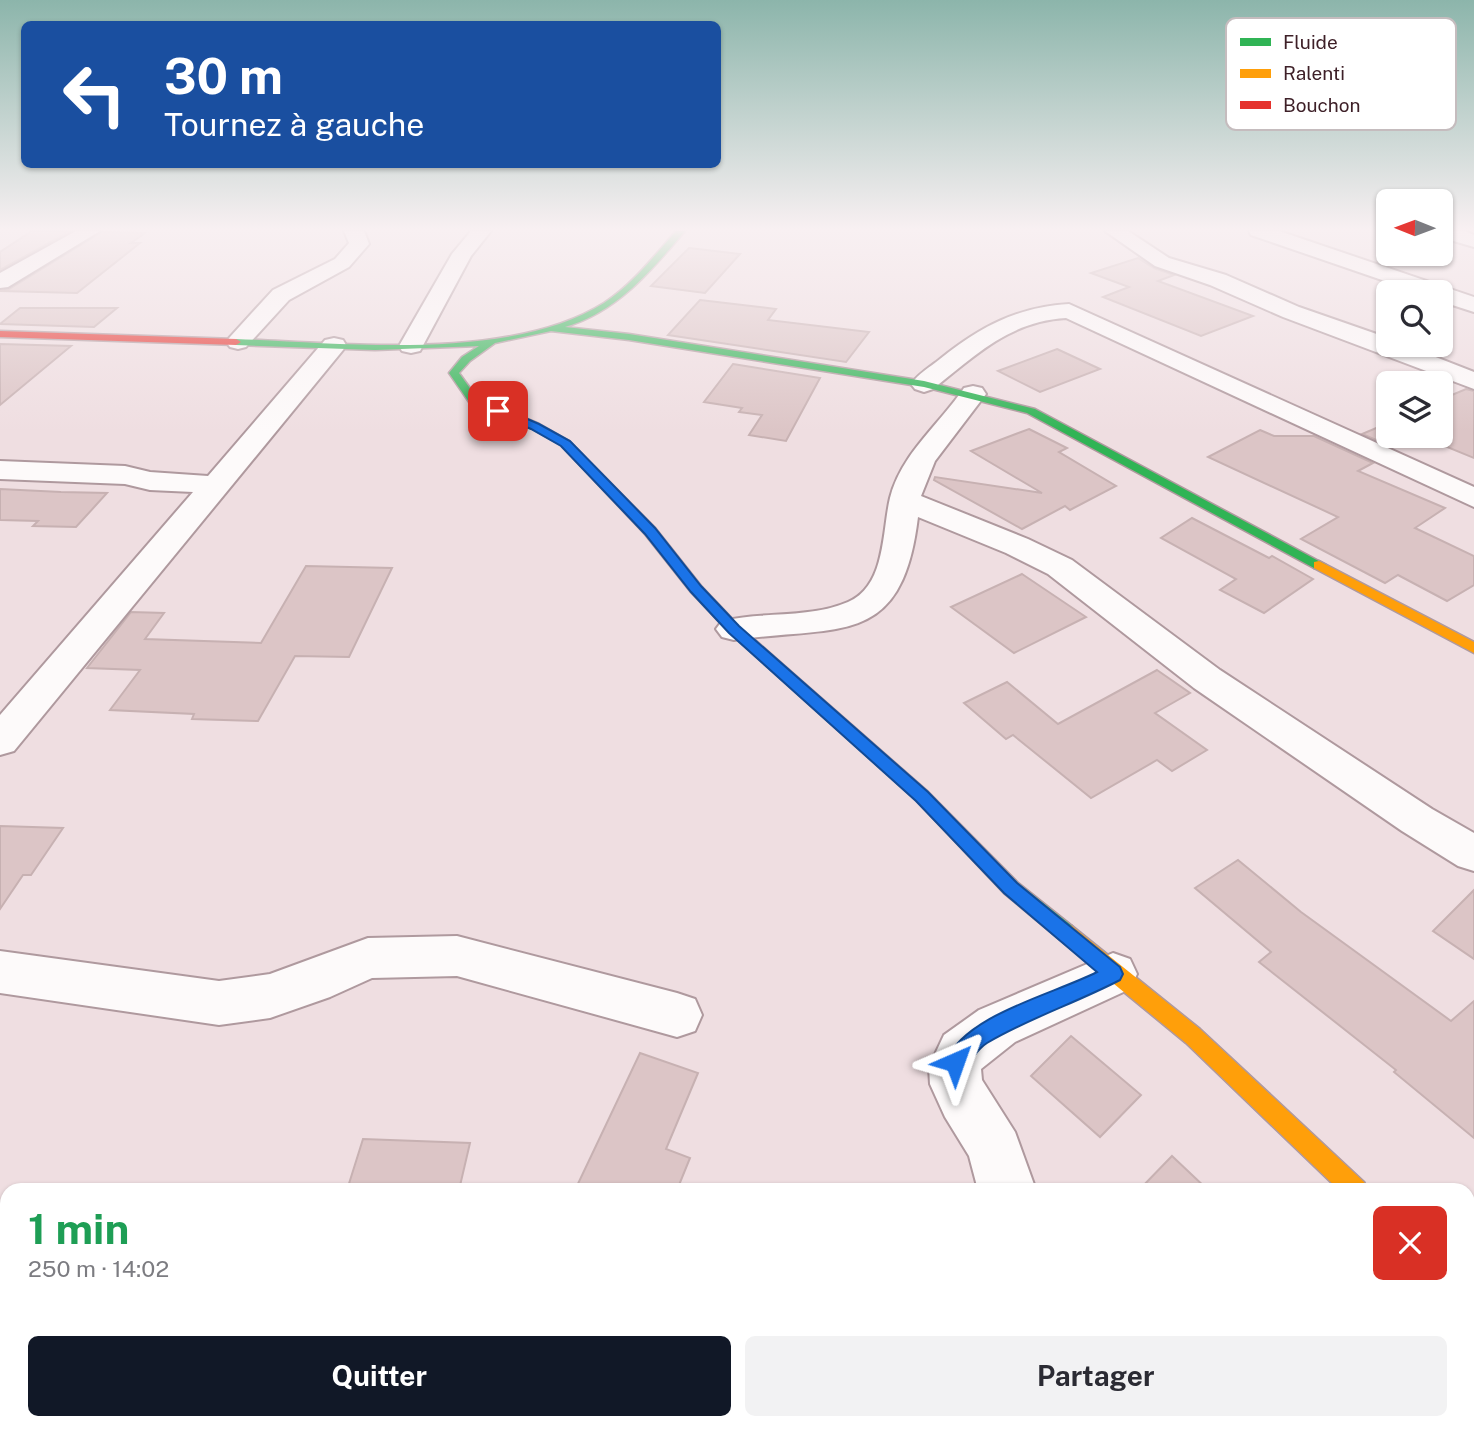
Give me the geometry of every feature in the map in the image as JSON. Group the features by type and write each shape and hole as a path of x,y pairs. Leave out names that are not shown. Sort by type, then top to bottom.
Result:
{"street":[{"path":"238,342 279,298"},
{"path":"411,346 438,298"},
{"path":"554,330 604,306 615,298"},
{"path":"1256,298 1474,381"},
{"path":"1453,298 1474,305"},
{"path":"924,384 986,334 1036,314 1069,312 1474,498"},
{"path":"0,334 411,346 492,341 554,330 629,337 973,394 1031,411 1474,648"},
{"path":"492,341 466,359 454,373 473,400 535,426 565,443 650,531 696,589 734,629 922,796 1011,888 1113,974 1193,1036 1349,1183"},
{"path":"4,730 217,485 334,345"},
{"path":"734,629 769,623 819,621 863,610 881,590 893,569 902,532 904,500 916,469 973,394"},
{"path":"0,470 125,475 150,481 217,485"},
{"path":"904,500 1017,545 1060,567 1207,679 1417,820 1474,854"},
{"path":"0,972 219,1003 270,996 313,982 368,958 457,956 677,1015"},
{"path":"1006,1183 989,1137 968,1108 955,1080 955,1062 975,1039 1017,1016 1074,994 1113,974"}],"building":[{"path":"1105,298 1203,298 1253,316 1201,336"},
{"path":"700,300 776,309 768,320 869,332 846,362 668,335"},
{"path":"20,308 117,308 94,327 0,324"},
{"path":"0,344 71,346 0,405"},
{"path":"1057,349 1100,369 1040,392 998,371"},
{"path":"733,364 820,378 786,441 749,435 762,415 739,412 742,408 704,402"},
{"path":"1466,389 1474,391 1474,458 1450,448 1453,448 1453,394"},
{"path":"1376,428 1376,440 1362,434"},
{"path":"1029,429 1067,448 1059,452 1116,486 1070,510 1065,506 1022,529 934,480 935,477 1042,493 971,451"},
{"path":"1260,430 1274,436 1314,436 1373,463 1358,471 1445,508 1415,528 1474,556 1474,585 1447,601 1398,575 1385,583 1301,539 1338,517 1208,457"},
{"path":"0,489 107,493 76,527 33,526 38,521 0,520"},
{"path":"1192,518 1313,579 1264,613 1220,590 1236,579 1161,538"},
{"path":"306,566 392,568 349,657 295,656 258,721 192,719 194,714 110,710 140,670 87,668 131,612 164,613 145,639 261,643"},
{"path":"1022,574 1086,617 1014,653 951,607"},
{"path":"1157,670 1190,693 1155,713 1207,750 1172,771 1157,760 1091,798 1013,735 1006,739 964,703 1007,682 1058,724"},
{"path":"0,826 63,828 31,875 23,875 0,909"},
{"path":"1238,860 1301,912 1451,1021 1474,1001 1474,1138 1394,1072 1396,1070 1259,962 1271,952 1195,888"},
{"path":"1474,890 1474,959 1433,931"},
{"path":"1071,1036 1141,1095 1100,1137 1031,1076"},
{"path":"640,1053 698,1073 666,1149 690,1158 680,1183 578,1183"},
{"path":"363,1139 470,1143 461,1183 349,1183"},
{"path":"1172,1156 1201,1183 1146,1183"}],"traffic: fast":[{"path":"236,342 375,347 475,343 523,336 567,324 616,298"},
{"path":"554,329 629,337 924,384 1031,411 1319,565"},
{"path":"492,341 466,359 454,373 473,400 535,426 565,443 650,531 696,589 734,629 922,796 1011,888 1065,932"}],"traffic: slow":[{"path":"1319,565 1474,648"},
{"path":"1065,932 1193,1036 1349,1183"}],"traffic: jam":[{"path":"0,334 236,342"}],"route":[{"path":"498,411 535,426 565,443 650,531 696,589 734,629 922,796 1011,888 1113,974 1074,994 1017,1016 975,1039 955,1062"}]}
